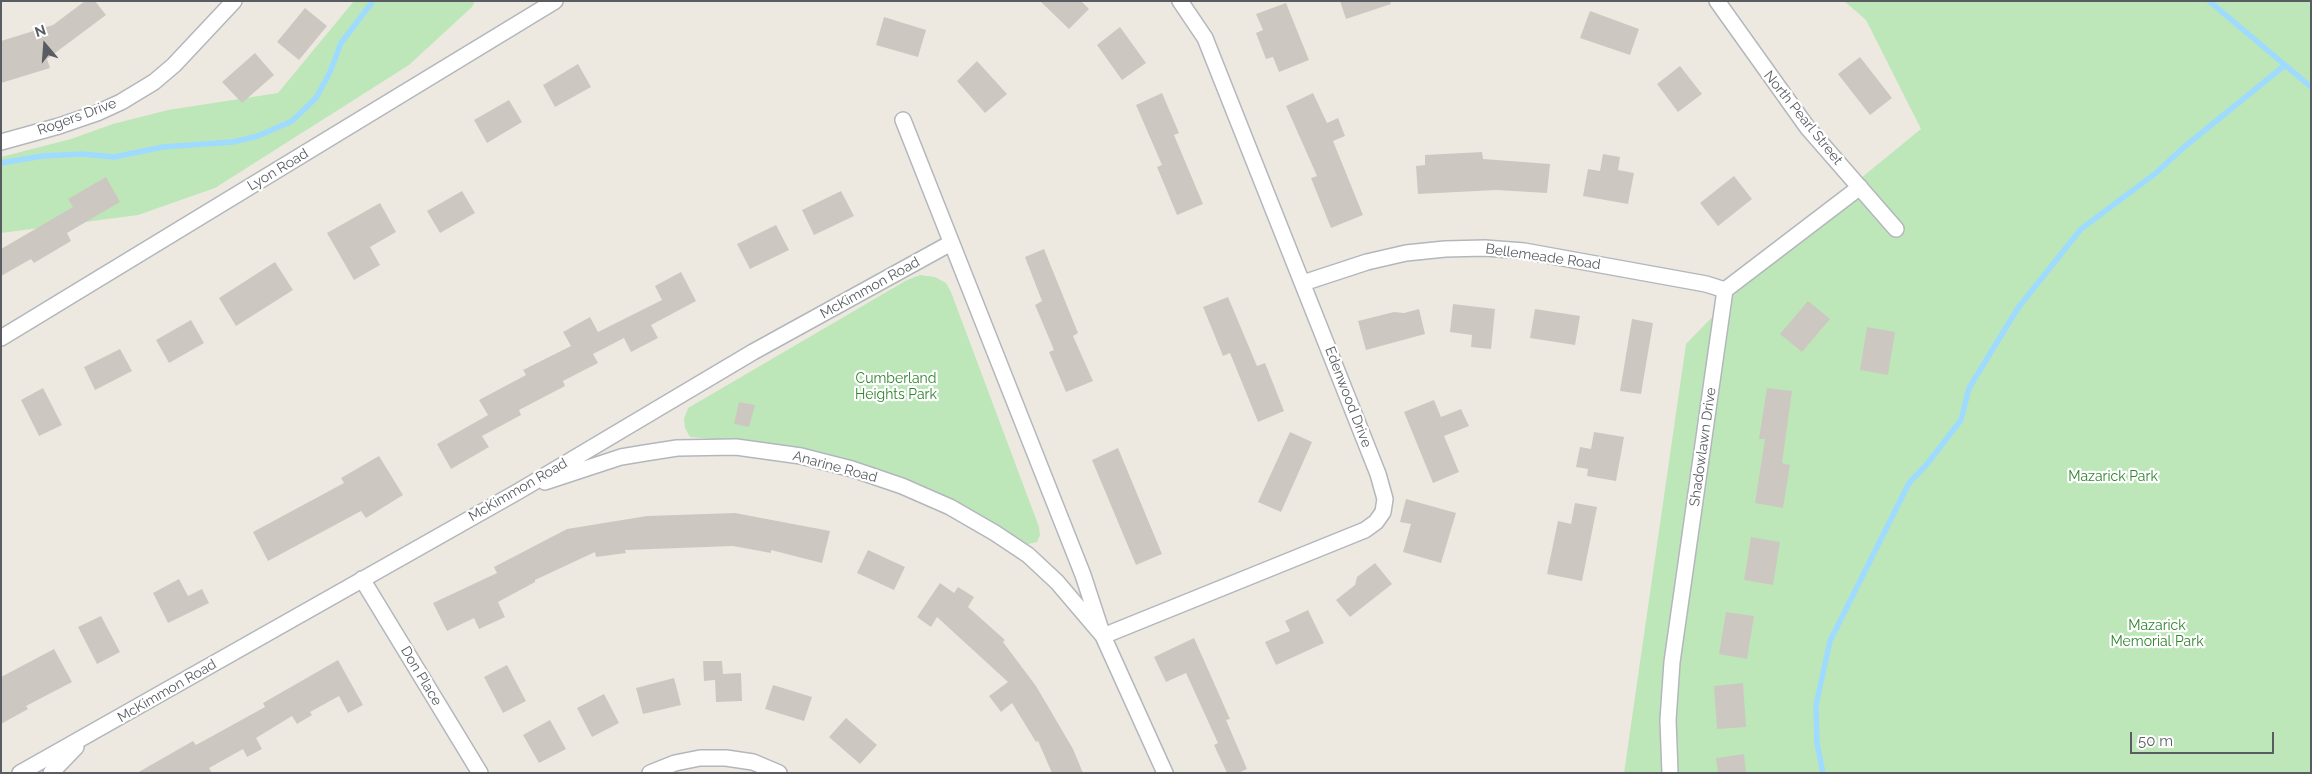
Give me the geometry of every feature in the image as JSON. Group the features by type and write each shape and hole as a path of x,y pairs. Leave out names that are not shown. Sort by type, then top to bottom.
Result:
{"street":[{"name":"Rogers Drive","path":"1,142 60,126 97,113 154,82 174,65 234,1"},
{"name":"Lyon Road","path":"1,338 555,1"},
{"name":"North Pearl Street","path":"1716,1 1807,127 1896,229"},
{"name":"Edenwood Drive","path":"1103,636 1365,530 1376,522 1383,512 1385,499 1378,474 1205,38 1186,2"},
{"name":"Anarine Road","path":"903,120 1083,575 1103,636 1165,773"},
{"path":"1725,290 1860,187"},
{"name":"McKimmon Road","path":"20,773 519,491 735,362 951,244"},
{"name":"Bellemeade Road","path":"1303,283 1368,262 1406,253 1484,248 1524,251 1706,284 1725,290"},
{"name":"Shadowlawn Drive","path":"1670,773 1668,720 1672,662 1725,290"},
{"name":"Anarine Road","path":"519,491 621,458 677,448 736,447 801,456 852,469 902,486 950,508 995,533 1028,556 1057,582 1103,636"},
{"name":"Don Place","path":"362,579 480,773"},
{"name":"McKimmon Road","path":"51,773 86,737"},
{"path":"650,773 674,763 700,758 726,758 753,762 779,773"}],"green space":[{"path":"354,1 475,1 472,7 409,65 215,188 138,215 1,233 1,157 71,139 113,124 168,110 278,93"},
{"name":"Mazarick Park","path":"1844,1 2311,1 2311,773 1624,773 1686,344 1796,231 1921,129 1866,20"},
{"name":"Cumberland Heights Park","path":"920,275 935,277 946,283 951,292 1039,527 1040,535 1037,542 1015,547 935,495 725,440 690,437 685,428 684,419 688,408 907,280"}],"building":[{"path":"85,1 95,1 106,15 47,59 50,68 1,83 1,41 53,25"},
{"path":"1040,1 1081,1 1089,9 1069,29"},
{"path":"1340,1 1390,1 1391,4 1346,19"},
{"path":"1286,3 1309,60 1279,72 1273,57 1266,59 1256,33 1263,30 1256,14"},
{"path":"305,8 327,26 299,60 277,42"},
{"path":"1590,11 1639,29 1630,55 1580,38"},
{"path":"884,17 926,30 918,57 876,45"},
{"path":"1120,27 1146,63 1122,80 1097,45"},
{"path":"255,53 274,75 242,103 222,82"},
{"path":"1860,57 1892,98 1870,115 1838,74"},
{"path":"977,61 1007,94 985,113 957,81"},
{"path":"578,64 591,87 555,107 543,85"},
{"path":"1680,66 1702,94 1678,112 1657,84"},
{"path":"1162,93 1179,133 1174,135 1203,204 1177,215 1157,167 1162,165 1136,105"},
{"path":"1313,93 1327,123 1338,118 1345,136 1333,141 1363,215 1331,228 1311,178 1317,176 1286,106"},
{"path":"509,100 522,122 487,143 474,120"},
{"path":"1482,152 1483,159 1550,164 1547,193 1496,190 1418,194 1416,166 1425,165 1425,155"},
{"path":"1603,154 1620,157 1618,170 1634,173 1628,204 1583,196 1588,169 1600,171"},
{"path":"1734,176 1752,199 1718,226 1700,203"},
{"path":"106,177 120,202 67,233 71,241 34,263 31,259 1,276 1,249 73,207 68,199"},
{"path":"462,191 475,213 440,233 427,211"},
{"path":"841,191 854,216 814,235 802,210"},
{"path":"380,203 396,232 370,247 380,265 354,280 327,233"},
{"path":"776,225 789,250 750,269 737,244"},
{"path":"1044,249 1078,333 1073,336 1093,381 1066,392 1049,352 1054,350 1035,305 1042,301 1025,257"},
{"path":"275,262 293,290 236,326 219,298"},
{"path":"681,272 696,301 651,325 658,338 631,352 624,338 593,354 598,363 563,381 565,386 519,410 521,415 482,436 489,447 451,469 437,444 488,415 479,400 526,375 523,370 571,346 563,332 590,317 598,332 662,300 655,286"},
{"path":"1228,297 1257,366 1265,363 1284,411 1258,422 1230,353 1223,356 1203,307"},
{"path":"1808,301 1830,319 1802,352 1780,334"},
{"path":"1453,304 1495,309 1491,349 1471,347 1472,335 1450,332"},
{"path":"1419,309 1425,334 1366,350 1358,321 1394,312 1404,313"},
{"path":"1535,309 1580,316 1575,345 1530,338"},
{"path":"1632,319 1653,323 1641,394 1620,391"},
{"path":"191,320 204,343 169,363 156,340"},
{"path":"1867,327 1895,332 1888,375 1860,370"},
{"path":"120,349 132,371 95,390 84,367"},
{"path":"43,388 62,425 39,436 21,400"},
{"path":"1767,388 1792,391 1782,463 1790,465 1783,508 1755,503 1765,439 1759,439"},
{"path":"1434,400 1441,417 1461,409 1469,426 1444,436 1459,472 1433,483 1404,412"},
{"path":"739,402 755,405 749,427 734,424"},
{"path":"1290,432 1312,442 1281,512 1258,502"},
{"path":"1594,432 1624,437 1616,481 1587,476 1588,469 1576,467 1580,447 1591,449"},
{"path":"1118,448 1162,554 1136,565 1092,460"},
{"path":"379,456 403,495 366,518 361,511 268,561 253,532 344,483 341,478"},
{"path":"1406,499 1456,513 1441,563 1403,552 1411,524 1400,522"},
{"path":"1575,503 1597,507 1582,581 1547,574 1558,521 1571,524"},
{"path":"735,513 830,531 822,563 771,550 771,553 733,546 625,550 626,553 596,557 595,552 535,580 535,582 498,602 505,617 479,629 474,618 447,631 433,603 497,573 494,567 567,529 647,516"},
{"path":"1751,537 1780,542 1773,585 1744,580"},
{"path":"868,550 905,567 894,590 857,573"},
{"path":"1375,563 1392,584 1350,617 1336,600 1355,585 1357,577"},
{"path":"179,579 188,596 202,589 209,603 168,623 153,593"},
{"path":"940,583 954,593 958,587 974,597 968,607 1005,640 1003,642 1036,686 1073,749 1083,773 1052,773 1038,741 1036,742 1012,703 1001,712 989,696 1008,682 937,617 931,627 917,617"},
{"path":"1308,610 1324,643 1276,665 1265,642 1290,631 1285,621"},
{"path":"1726,612 1754,616 1747,659 1719,654"},
{"path":"101,616 120,652 97,664 78,627"},
{"path":"1194,638 1230,719 1226,720 1247,769 1238,773 1227,773 1214,745 1218,743 1186,673 1166,682 1154,657"},
{"path":"54,649 72,682 26,706 28,709 1,724 1,677"},
{"path":"338,660 363,705 348,713 339,696 310,712 312,715 297,724 292,716 256,738 262,749 247,757 243,749 209,768 212,773 137,773 193,741 196,745 265,707 263,703"},
{"path":"703,661 722,661 723,674 741,673 742,701 716,702 715,680 704,681"},
{"path":"507,665 526,701 503,713 484,677"},
{"path":"674,678 681,705 643,714 636,688"},
{"path":"1743,683 1746,727 1717,729 1714,686"},
{"path":"773,685 812,697 804,721 765,709"},
{"path":"604,694 619,723 592,737 577,708"},
{"path":"846,718 877,745 860,764 829,737"},
{"path":"550,720 566,749 539,763 523,735"},
{"path":"1744,754 1746,773 1718,773 1716,758"}],"waterway":[{"path":"1,163 43,156 82,154 114,157 163,147 233,142 258,136 292,121 316,98 330,72 341,43 373,1"},
{"path":"2209,1 2311,87"},
{"path":"1823,773 1817,743 1816,705 1830,641 1909,483 1927,464 1961,420 1969,388 2018,308 2081,229 2156,173 2183,148 2285,65"}],"park label":[{"name":"Mazarick Memorial Park","path":"2157,634"}]}
